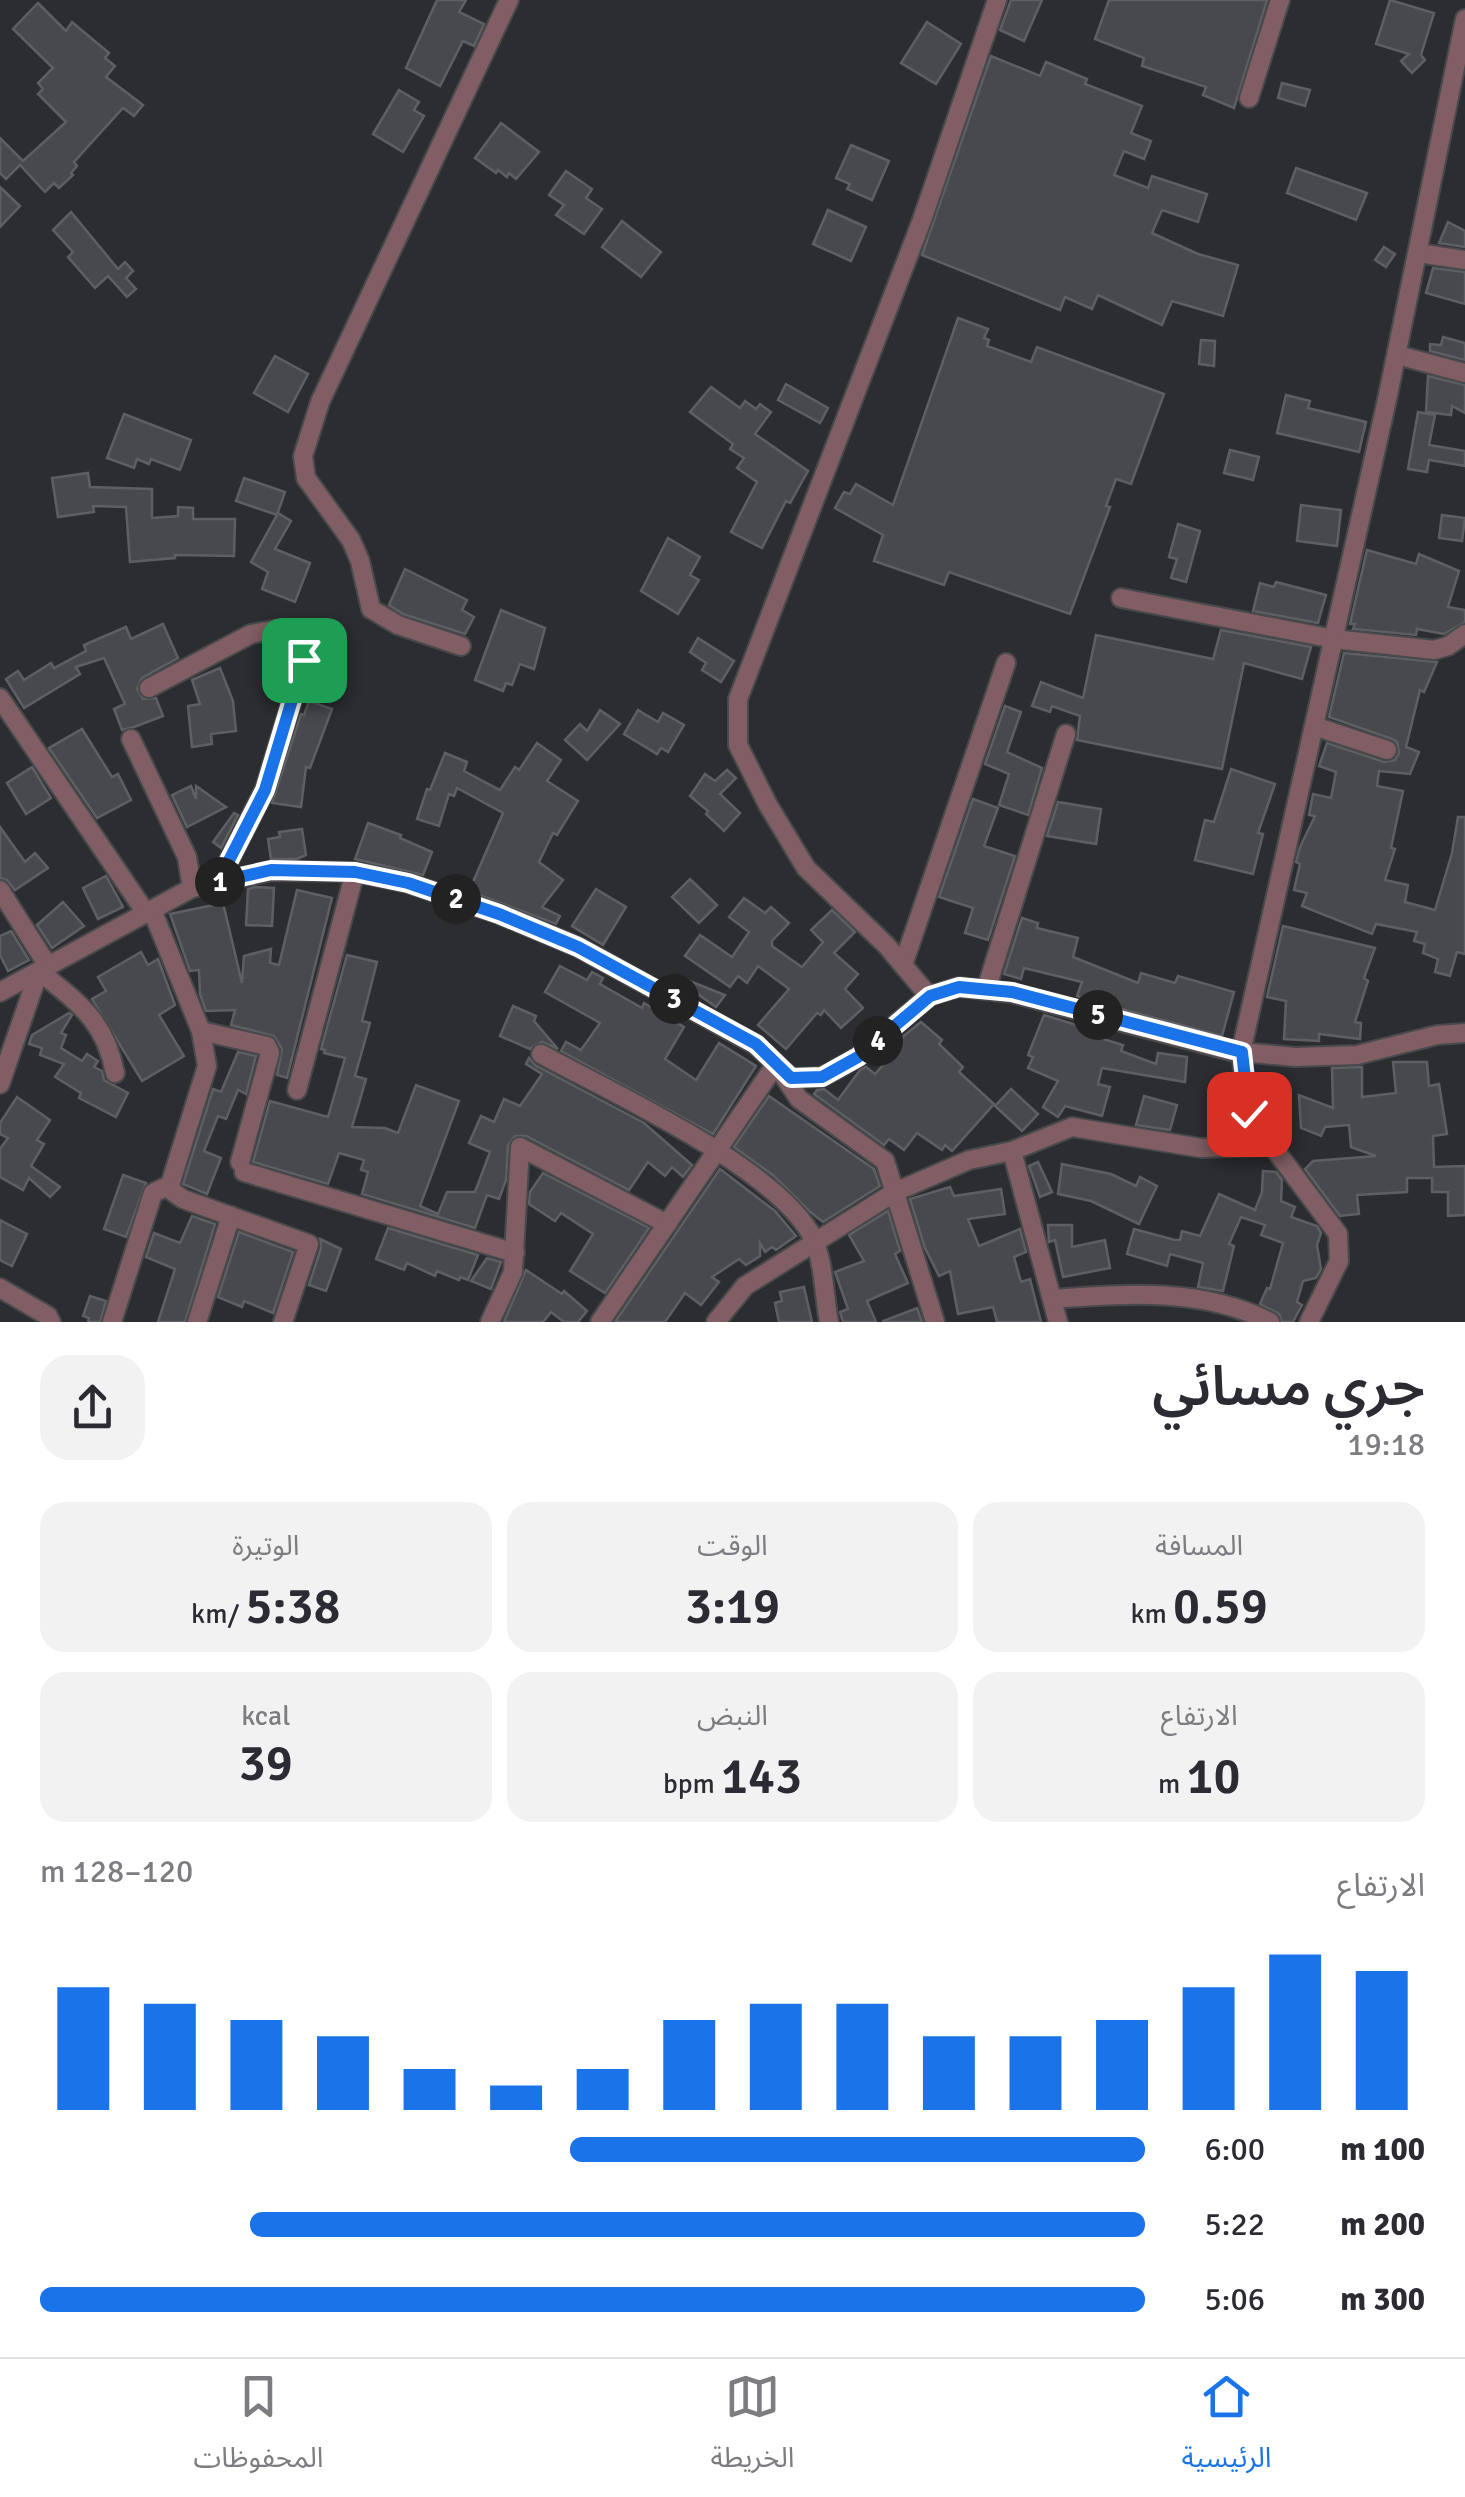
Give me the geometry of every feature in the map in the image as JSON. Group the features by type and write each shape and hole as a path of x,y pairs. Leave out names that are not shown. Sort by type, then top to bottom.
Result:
{"street":[{"path":"461,646 398,624 371,608 360,560 351,540 306,478 303,456 320,402 508,0"},
{"path":"930,996 886,944 806,868 768,805 738,744 738,699 922,220 997,0"},
{"path":"1250,98 1280,0"},
{"path":"1308,1322 1339,1262 1338,1234 1249,1114 1242,1052 1396,355 1465,19"},
{"path":"1418,253 1465,260"},
{"path":"1396,355 1465,372"},
{"path":"1122,598 1334,639 1434,650 1465,634"},
{"path":"148,688 250,634 274,630 295,643 304,660 265,790 218,882"},
{"path":"903,965 1006,662"},
{"path":"0,698 149,912 201,1031 208,1066 170,1184 173,1192 309,1244 283,1322"},
{"path":"1314,726 1387,750"},
{"path":"986,990 1066,734"},
{"path":"131,738 187,857 192,888"},
{"path":"0,992 192,888 271,870 355,872 408,883 499,914 578,947 756,1044 791,1078 822,1077 858,1057 930,996 959,987 1012,992 1242,1052 1295,1057 1357,1055 1437,1035 1465,1033"},
{"path":"297,1090 355,872"},
{"path":"0,890 44,968 92,1016 110,1049 116,1073"},
{"path":"0,1084 44,968"},
{"path":"201,1031 267,1046 270,1053 242,1167 516,1253"},
{"path":"540,1054 717,1150 799,1215 815,1242 829,1322"},
{"path":"600,1322 776,1064"},
{"path":"776,1064 799,1099 884,1161 935,1322"},
{"path":"716,1322 746,1286 895,1192 969,1160 1012,1151 1072,1128 1201,1148 1272,1146"},
{"path":"490,1322 513,1272 520,1148 667,1224"},
{"path":"1012,1151 1058,1322"},
{"path":"112,1322 152,1193 170,1184"},
{"path":"198,1322 232,1216"},
{"path":"0,1288 48,1316 51,1322"},
{"path":"1052,1299 1151,1292 1244,1308 1270,1322"}],"building":[{"path":"437,0 466,0 459,12 484,24 474,46 463,41 440,86 406,68"},
{"path":"1011,0 1042,0 1024,41 1000,30"},
{"path":"1109,0 1267,0 1234,108 1203,95 1206,87 1142,66 1144,58 1095,39"},
{"path":"1390,0 1434,13 1421,55 1425,60 1412,73 1401,61 1409,54 1376,44"},
{"path":"38,3 66,31 72,22 109,53 105,58 115,66 106,77 143,105 134,116 123,108 74,162 77,166 73,175 59,188 54,183 45,192 20,165 6,179 0,173 0,138 23,161 66,122 38,94 43,89 38,83 53,68 13,29"},
{"path":"927,22 961,44 936,84 901,63"},
{"path":"991,56 1040,76 1046,62 1087,79 1085,84 1142,106 1131,133 1151,141 1144,159 1124,151 1114,175 1148,188 1152,176 1207,194 1198,222 1162,210 1152,233 1198,254 1238,265 1223,316 1172,301 1162,325 1098,295 1092,309 1065,297 1060,310 922,255"},
{"path":"1282,83 1310,90 1305,106 1278,98"},
{"path":"399,90 419,102 414,110 424,116 403,152 373,134"},
{"path":"501,123 539,152 516,179 509,173 507,177 498,170 496,173 475,158"},
{"path":"851,145 889,161 872,200 847,189 850,184 836,178"},
{"path":"1296,168 1367,193 1356,220 1287,193"},
{"path":"566,171 592,189 586,198 602,209 584,234 556,215 564,205 549,195"},
{"path":"0,187 20,206 0,227"},
{"path":"828,210 866,227 851,261 813,244"},
{"path":"71,212 118,269 125,262 133,271 126,278 136,289 127,297 108,276 95,288 68,257 73,252 53,230"},
{"path":"622,221 661,252 641,277 602,247"},
{"path":"1448,222 1465,231 1465,247 1439,243"},
{"path":"1384,247 1395,254 1386,267 1375,260"},
{"path":"1433,268 1465,272 1465,304 1426,293"},
{"path":"958,318 988,329 984,338 989,340 987,346 1031,362 1037,347 1164,394 1131,484 1116,479 1106,506 1110,507 1070,614 949,572 944,585 874,561 883,535 835,508 844,492 850,494 856,484 893,505"},
{"path":"1443,337 1465,343 1465,360 1430,351 1430,344 1441,345"},
{"path":"1201,340 1215,341 1214,366 1199,364"},
{"path":"275,356 308,374 288,412 254,393"},
{"path":"1428,376 1465,385 1465,413 1452,406 1451,415 1426,412"},
{"path":"786,384 828,408 820,423 778,400"},
{"path":"711,387 740,408 745,401 756,409 760,404 771,412 755,434 808,471 790,503 786,501 762,548 731,532 757,482 737,468 744,458 730,449 733,444 690,412"},
{"path":"1286,395 1310,401 1308,408 1366,422 1359,452 1277,433"},
{"path":"1418,412 1435,415 1429,445 1465,451 1465,466 1429,460 1427,472 1408,469"},
{"path":"124,414 191,440 180,470 151,459 149,464 137,459 134,468 107,458"},
{"path":"1230,450 1259,457 1253,480 1224,473"},
{"path":"88,473 90,487 152,489 152,518 178,516 178,507 193,508 193,519 235,519 234,556 175,555 130,562 126,507 93,506 94,512 58,517 52,478"},
{"path":"244,478 285,492 277,515 236,501"},
{"path":"1301,505 1341,510 1337,546 1297,541"},
{"path":"278,513 291,521 275,549 310,563 295,602 262,589 268,572 251,562"},
{"path":"1442,515 1465,518 1462,541 1439,538"},
{"path":"1178,524 1200,531 1186,582 1171,578 1177,559 1169,557"},
{"path":"668,538 700,557 690,575 699,580 678,614 641,591"},
{"path":"1367,550 1416,564 1419,554 1459,571 1448,607 1465,610 1465,622 1444,634 1417,629 1416,635 1353,629 1355,624 1350,624"},
{"path":"405,569 467,600 462,610 474,617 465,634 403,614 389,605"},
{"path":"1276,582 1326,595 1318,623 1253,611 1260,583 1274,587"},
{"path":"501,610 545,628 534,669 520,664 512,685 506,683 503,691 475,680"},
{"path":"163,624 178,658 142,678 137,689 143,699 156,698 163,716 134,727 122,730 114,709 125,704 104,658 76,667 80,674 24,708 6,679 18,671 24,680 51,663 54,668 86,651 84,645 126,627 131,639"},
{"path":"1221,630 1311,647 1302,679 1244,663 1222,769 1077,740 1080,716 1052,706 1050,712 1032,706 1041,682 1083,698 1096,635 1213,659"},
{"path":"698,638 734,661 721,682 702,670 706,663 690,652"},
{"path":"1344,653 1437,662 1424,692 1420,690 1406,747 1419,752 1410,774 1379,771 1377,786 1403,791 1391,848 1395,849 1385,880 1408,885 1405,902 1435,910 1458,817 1465,817 1465,954 1457,952 1450,976 1435,972 1438,959 1423,953 1425,944 1414,941 1417,932 1376,924 1372,934 1302,906 1307,893 1294,890 1300,847 1315,816 1309,815 1313,794 1331,798 1336,772 1319,766 1327,743 1384,762 1395,760 1399,753 1397,742 1392,739 1329,717"},
{"path":"220,668 233,701 236,731 211,734 212,744 192,747 188,706 200,704 192,680"},
{"path":"309,701 332,709 310,768 306,767 301,807 272,803 301,714 304,715"},
{"path":"1005,706 1021,712 1007,752 1042,768 1028,815 999,805 1009,774 985,764"},
{"path":"600,710 620,724 587,760 565,740 580,724 587,731"},
{"path":"638,710 658,722 663,713 684,725 668,752 661,748 657,754 624,734"},
{"path":"82,729 112,777 118,774 131,800 97,818 49,748"},
{"path":"537,743 561,760 547,781 578,801 557,835 553,833 539,862 563,880 542,907 560,916 556,924 469,891 503,813 457,788 454,796 449,794 439,826 417,819 445,753 467,762 464,771 500,790"},
{"path":"32,767 51,798 26,814 7,783"},
{"path":"1231,769 1275,784 1258,833 1263,834 1253,874 1195,860 1205,820 1214,822"},
{"path":"727,770 736,778 720,794 740,813 724,831 690,796 705,774 715,781"},
{"path":"191,786 196,799 196,786 226,807 187,827 172,795"},
{"path":"973,799 998,808 984,846 1015,856 988,940 965,933 973,908 939,897"},
{"path":"1058,802 1101,809 1096,844 1047,836"},
{"path":"234,813 238,815 221,848 213,842"},
{"path":"368,823 432,852 423,875 355,859"},
{"path":"0,827 25,862 35,853 48,868 15,890 0,878"},
{"path":"302,829 306,855 271,859 268,839 280,837 279,832"},
{"path":"106,876 123,907 98,919 83,888"},
{"path":"690,879 717,905 699,923 672,897"},
{"path":"274,888 272,926 246,925 248,889"},
{"path":"596,889 626,907 603,945 572,926"},
{"path":"297,890 332,898 287,1078 277,1075 282,1049 274,1036 231,1025 235,1010 206,1011 200,994 199,970 190,971 170,914 223,903 242,983 244,956 271,949 270,963 279,965"},
{"path":"744,898 765,913 771,907 789,923 772,946 802,967 823,942 811,930 832,910 855,932 834,953 858,974 845,989 863,1008 841,1028 824,1010 786,1049 758,1025 789,989 758,966 747,983 738,976 730,987 685,956 700,935 732,957 749,932 729,917"},
{"path":"63,902 84,926 52,948 37,925"},
{"path":"1022,918 1038,923 1037,928 1078,938 1073,957 1138,983 1141,973 1175,983 1178,976 1234,992 1222,1036 1077,996 1082,982 1024,968 1021,979 1004,974"},
{"path":"1283,926 1375,948 1355,1022 1361,1023 1360,1039 1319,1034 1319,1041 1284,1039 1286,1001 1267,997"},
{"path":"11,931 29,960 8,971 0,955 0,936"},
{"path":"141,952 148,965 158,959 175,1005 159,1015 184,1056 142,1081 92,999 106,991 98,977"},
{"path":"347,955 377,962 362,1021 370,1023 355,1076 366,1079 352,1127 385,1128 398,1133 416,1085 459,1101 420,1206 438,1214 447,1192 475,1192 490,1152 469,1143 481,1116 494,1122 504,1099 520,1106 542,1074 526,1064 529,1058 535,1065 644,1123 692,1165 683,1177 672,1167 665,1176 648,1162 629,1190 526,1136 515,1136 508,1145 506,1180 499,1199 487,1195 475,1228 362,1194 368,1172 361,1170 364,1160 339,1153 328,1184 253,1162 270,1101 328,1117 345,1058 321,1049"},
{"path":"560,966 587,980 592,972 603,978 600,984 642,1008 644,1003 684,1027 665,1059 696,1080 719,1043 756,1066 713,1134 561,1051 566,1042 581,1050 600,1023 545,992"},
{"path":"687,980 725,995 716,1007 685,985"},
{"path":"513,1006 536,1016 534,1021 558,1049 542,1042 530,1049 500,1036"},
{"path":"69,1013 72,1015 61,1033 66,1035 61,1048 82,1061 87,1054 98,1061 94,1067 102,1071 104,1080 128,1093 116,1117 79,1098 81,1093 55,1077 64,1064 40,1055 42,1048 29,1044 32,1035"},
{"path":"1044,1015 1086,1028 1083,1033 1123,1045 1121,1051 1156,1064 1158,1053 1187,1057 1185,1082 1102,1068 1098,1084 1110,1087 1102,1116 1065,1106 1058,1117 1043,1107 1058,1081 1028,1068 1033,1057 1028,1055"},
{"path":"921,1022 942,1040 939,1044 963,1067 959,1072 994,1104 952,1151 945,1145 942,1150 917,1133 904,1150 889,1139 884,1145 814,1094 824,1089 838,1100 860,1070 866,1067 875,1074 891,1056 885,1051"},
{"path":"238,1052 256,1056 246,1094 238,1090 226,1119 218,1116 204,1151 221,1158 207,1194 183,1184 213,1089 221,1092"},
{"path":"1393,1062 1427,1062 1429,1086 1439,1084 1447,1134 1433,1136 1434,1167 1465,1166 1465,1215 1448,1216 1448,1192 1432,1192 1432,1178 1407,1178 1407,1192 1357,1195 1359,1214 1340,1216 1305,1169 1313,1161 1376,1156 1351,1147 1349,1125 1325,1127 1321,1136 1301,1128 1299,1095 1333,1108 1332,1068 1362,1067 1362,1097 1396,1093"},
{"path":"1011,1089 1038,1114 1022,1131 995,1106"},
{"path":"769,1096 874,1169 880,1186 823,1222 809,1211 774,1176 734,1147"},
{"path":"1144,1096 1177,1105 1170,1130 1136,1125"},
{"path":"17,1097 50,1120 37,1140 44,1144 31,1166 60,1187 50,1197 29,1178 23,1190 0,1177 0,1149 8,1138 0,1134 0,1123"},
{"path":"1038,1162 1052,1192 1040,1197 1029,1166"},
{"path":"1062,1164 1111,1174 1136,1186 1140,1177 1157,1186 1139,1224 1091,1201 1058,1194"},
{"path":"720,1169 775,1211 796,1236 776,1250 772,1247 765,1252 760,1243 760,1256 746,1265 739,1259 712,1277 719,1282 701,1305 685,1293 665,1322 615,1322"},
{"path":"1263,1171 1276,1172 1282,1180 1281,1201 1295,1207 1291,1217 1317,1226 1321,1233 1317,1245 1321,1269 1316,1278 1303,1281 1297,1302 1302,1305 1293,1322 1282,1322 1279,1314 1260,1304 1267,1288 1270,1289 1283,1243 1261,1235 1265,1225 1241,1217 1229,1244 1234,1246 1223,1291 1198,1287 1203,1263 1170,1254 1167,1266 1127,1254 1134,1229 1175,1240 1180,1240 1182,1231 1200,1236 1219,1194 1255,1210 1262,1192"},
{"path":"543,1173 649,1228 605,1293 570,1271 593,1234 561,1213 555,1221 529,1204 530,1192"},
{"path":"123,1175 146,1183 126,1237 104,1229"},
{"path":"950,1187 954,1196 1001,1189 1005,1214 968,1219 979,1246 1020,1229 1026,1252 1014,1257 1021,1282 1030,1279 1041,1322 997,1322 993,1307 958,1314 950,1271 939,1276 925,1248 910,1199"},
{"path":"888,1211 900,1251 895,1254 908,1283 867,1301 876,1322 843,1322 840,1312 848,1309 835,1272 864,1261 849,1235"},
{"path":"192,1216 215,1224 185,1322 158,1322 175,1269 146,1257 154,1233 180,1243"},
{"path":"0,1220 27,1234 12,1266 0,1260"},
{"path":"1048,1225 1072,1225 1072,1247 1105,1240 1110,1268 1063,1277 1055,1240 1049,1242"},
{"path":"388,1228 478,1255 468,1280 437,1271 435,1276 407,1263 404,1270 376,1259"},
{"path":"239,1232 293,1252 273,1313 244,1301 242,1307 218,1297"},
{"path":"320,1239 341,1249 326,1291 309,1285 321,1248"},
{"path":"487,1258 501,1262 491,1289 471,1281"},
{"path":"526,1270 562,1294 564,1291 587,1311 578,1322 564,1322 551,1312 543,1322 504,1322"},
{"path":"804,1287 812,1322 779,1322 775,1303 782,1301 780,1292"},
{"path":"90,1296 106,1301 100,1322 88,1322 89,1318 83,1316"},
{"path":"917,1308 922,1322 883,1322 883,1321"}],"route":[{"path":"304,660 265,790 218,882 271,870 355,872 408,883 499,914 578,947 756,1044 791,1078 822,1077 858,1057 930,996 959,987 1012,992 1242,1052 1249,1114"}]}
